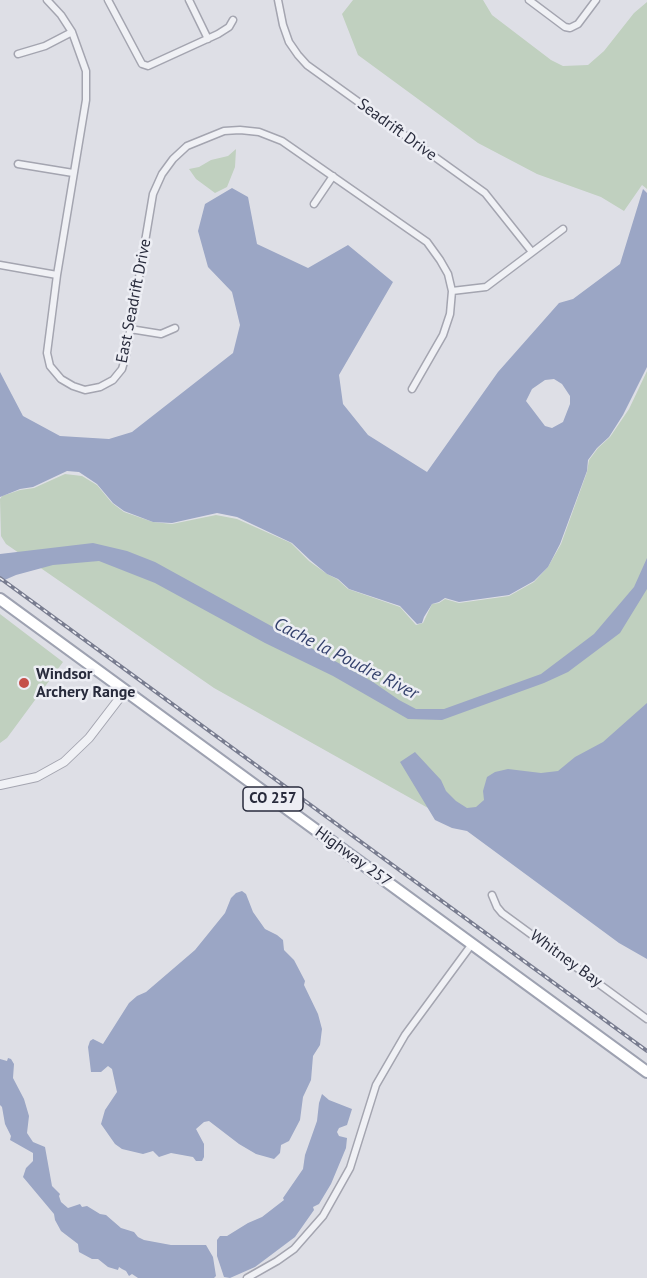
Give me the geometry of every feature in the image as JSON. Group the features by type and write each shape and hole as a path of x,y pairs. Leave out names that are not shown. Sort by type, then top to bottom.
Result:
{"main road":[{"name":"Highway 257","path":"0,599 647,1072"}],"street":[{"name":"East Seadrift Drive","path":"46,0 61,15 72,32 86,71 84,118 73,173 47,353 50,366 61,379 85,390 100,387 113,380 122,369 153,194 162,174 187,146 224,131 259,132 282,141 333,176 427,242 448,274 452,291"},
{"path":"108,0 142,64 148,66 208,39 229,27 233,20"},
{"path":"189,0 208,39"},
{"name":"Seadrift Drive","path":"278,0 289,42 307,65 485,193 532,252"},
{"path":"530,0 565,27 570,28 578,24 597,0"},
{"path":"18,54 45,46 72,32"},
{"path":"18,164 73,173"},
{"path":"314,204 333,176"},
{"path":"412,389 443,335 450,314 452,291 486,287 563,229"},
{"path":"0,265 57,275"},
{"path":"130,329 161,334 175,328"},
{"path":"0,785 36,777 64,762 89,738 125,691"},
{"name":"Whitney Bay","path":"492,895 502,913 647,1018"},
{"path":"248,1278 294,1249 323,1216 350,1168 376,1085 400,1042 471,944"}],"green space":[{"path":"353,0 483,0 492,15 551,60 563,66 588,65 604,51 634,13 647,2 647,189 642,185 624,211 601,197 537,174 478,143 358,55 342,14"},
{"path":"236,149 235,167 227,187 215,193 196,179 189,169 228,156"},
{"path":"647,371 647,717 552,792 453,822 214,688 6,544 1,536 0,499 2,496 34,488 65,474 82,476 97,485 112,503 124,512 153,522 172,524 216,515 237,519 291,543 309,561 348,589 400,607 416,625 423,623 432,604 445,599 459,603 509,596 534,582 548,567 561,544 587,472 589,460 610,437 629,409"},
{"name":"Windsor Archery Range","path":"0,614 63,662 7,738 0,743"}],"water":[{"path":"232,188 248,197 257,244 308,268 348,245 393,282 339,375 343,404 368,435 427,472 498,372 559,303 573,299 620,264 643,189 647,193 647,367 623,415 609,437 588,460 587,471 560,544 548,567 534,581 509,595 459,602 445,598 432,604 422,623 417,624 400,606 349,589 338,579 327,574 292,543 237,517 217,513 172,523 153,522 124,511 113,503 97,484 79,472 67,471 33,487 20,489 0,497 0,372 23,416 60,436 109,439 132,432 233,353 240,325 232,292 208,267 198,231 205,204","holes":["554,379 562,384 570,396 570,404 563,422 552,428 545,426 526,401 532,389 545,380"]},
{"path":"93,543 127,551 155,562 373,682 416,709 444,709 541,674 594,634 634,587 647,558 647,589 620,633 568,672 442,720 408,719 333,676 265,643 155,583 99,561 53,565 0,582 0,554"},
{"path":"647,703 647,959 619,943 467,831 452,828 435,820 400,762 415,752 441,780 446,791 456,801 467,808 476,807 484,800 483,791 487,777 495,772 508,769 541,773 558,771 575,757 603,742"},
{"path":"242,891 246,894 253,912 265,929 283,940 284,950 294,960 305,981 304,985 318,1014 322,1029 320,1045 313,1056 311,1080 303,1097 300,1120 289,1141 281,1145 280,1153 274,1159 256,1154 209,1121 196,1129 204,1144 202,1161 171,1153 159,1157 153,1151 143,1154 122,1149 115,1144 101,1124 105,1110 117,1092 112,1069 108,1066 101,1072 91,1072 88,1047 90,1041 93,1039 103,1044 129,1003 146,992 195,950 225,913 231,898"},
{"path":"8,1058 14,1064 13,1078 24,1099 29,1116 27,1133 33,1142 45,1147 52,1186 60,1194 61,1202 68,1208 80,1204 82,1207 87,1206 106,1215 121,1228 134,1232 144,1240 171,1245 206,1245 213,1257 216,1276 214,1278 138,1278 132,1274 129,1276 119,1267 118,1270 108,1267 98,1259 92,1259 79,1252 78,1244 61,1231 54,1214 23,1177 26,1168 33,1161 33,1153 10,1140 11,1136 0,1105 0,1059 7,1061"},
{"path":"322,1094 329,1100 352,1109 347,1125 339,1128 337,1132 339,1136 347,1138 346,1148 331,1184 319,1204 313,1207 314,1210 295,1237 255,1267 230,1278 224,1277 217,1256 217,1240 220,1236 227,1236 262,1217 284,1200 283,1198 303,1169"}],"railway":[{"path":"0,578 647,1051"}],"place":[{"name":"Windsor Archery Range","path":"24,683"}],"water label":[{"name":"Cache la Poudre River","path":"346,659"}]}
